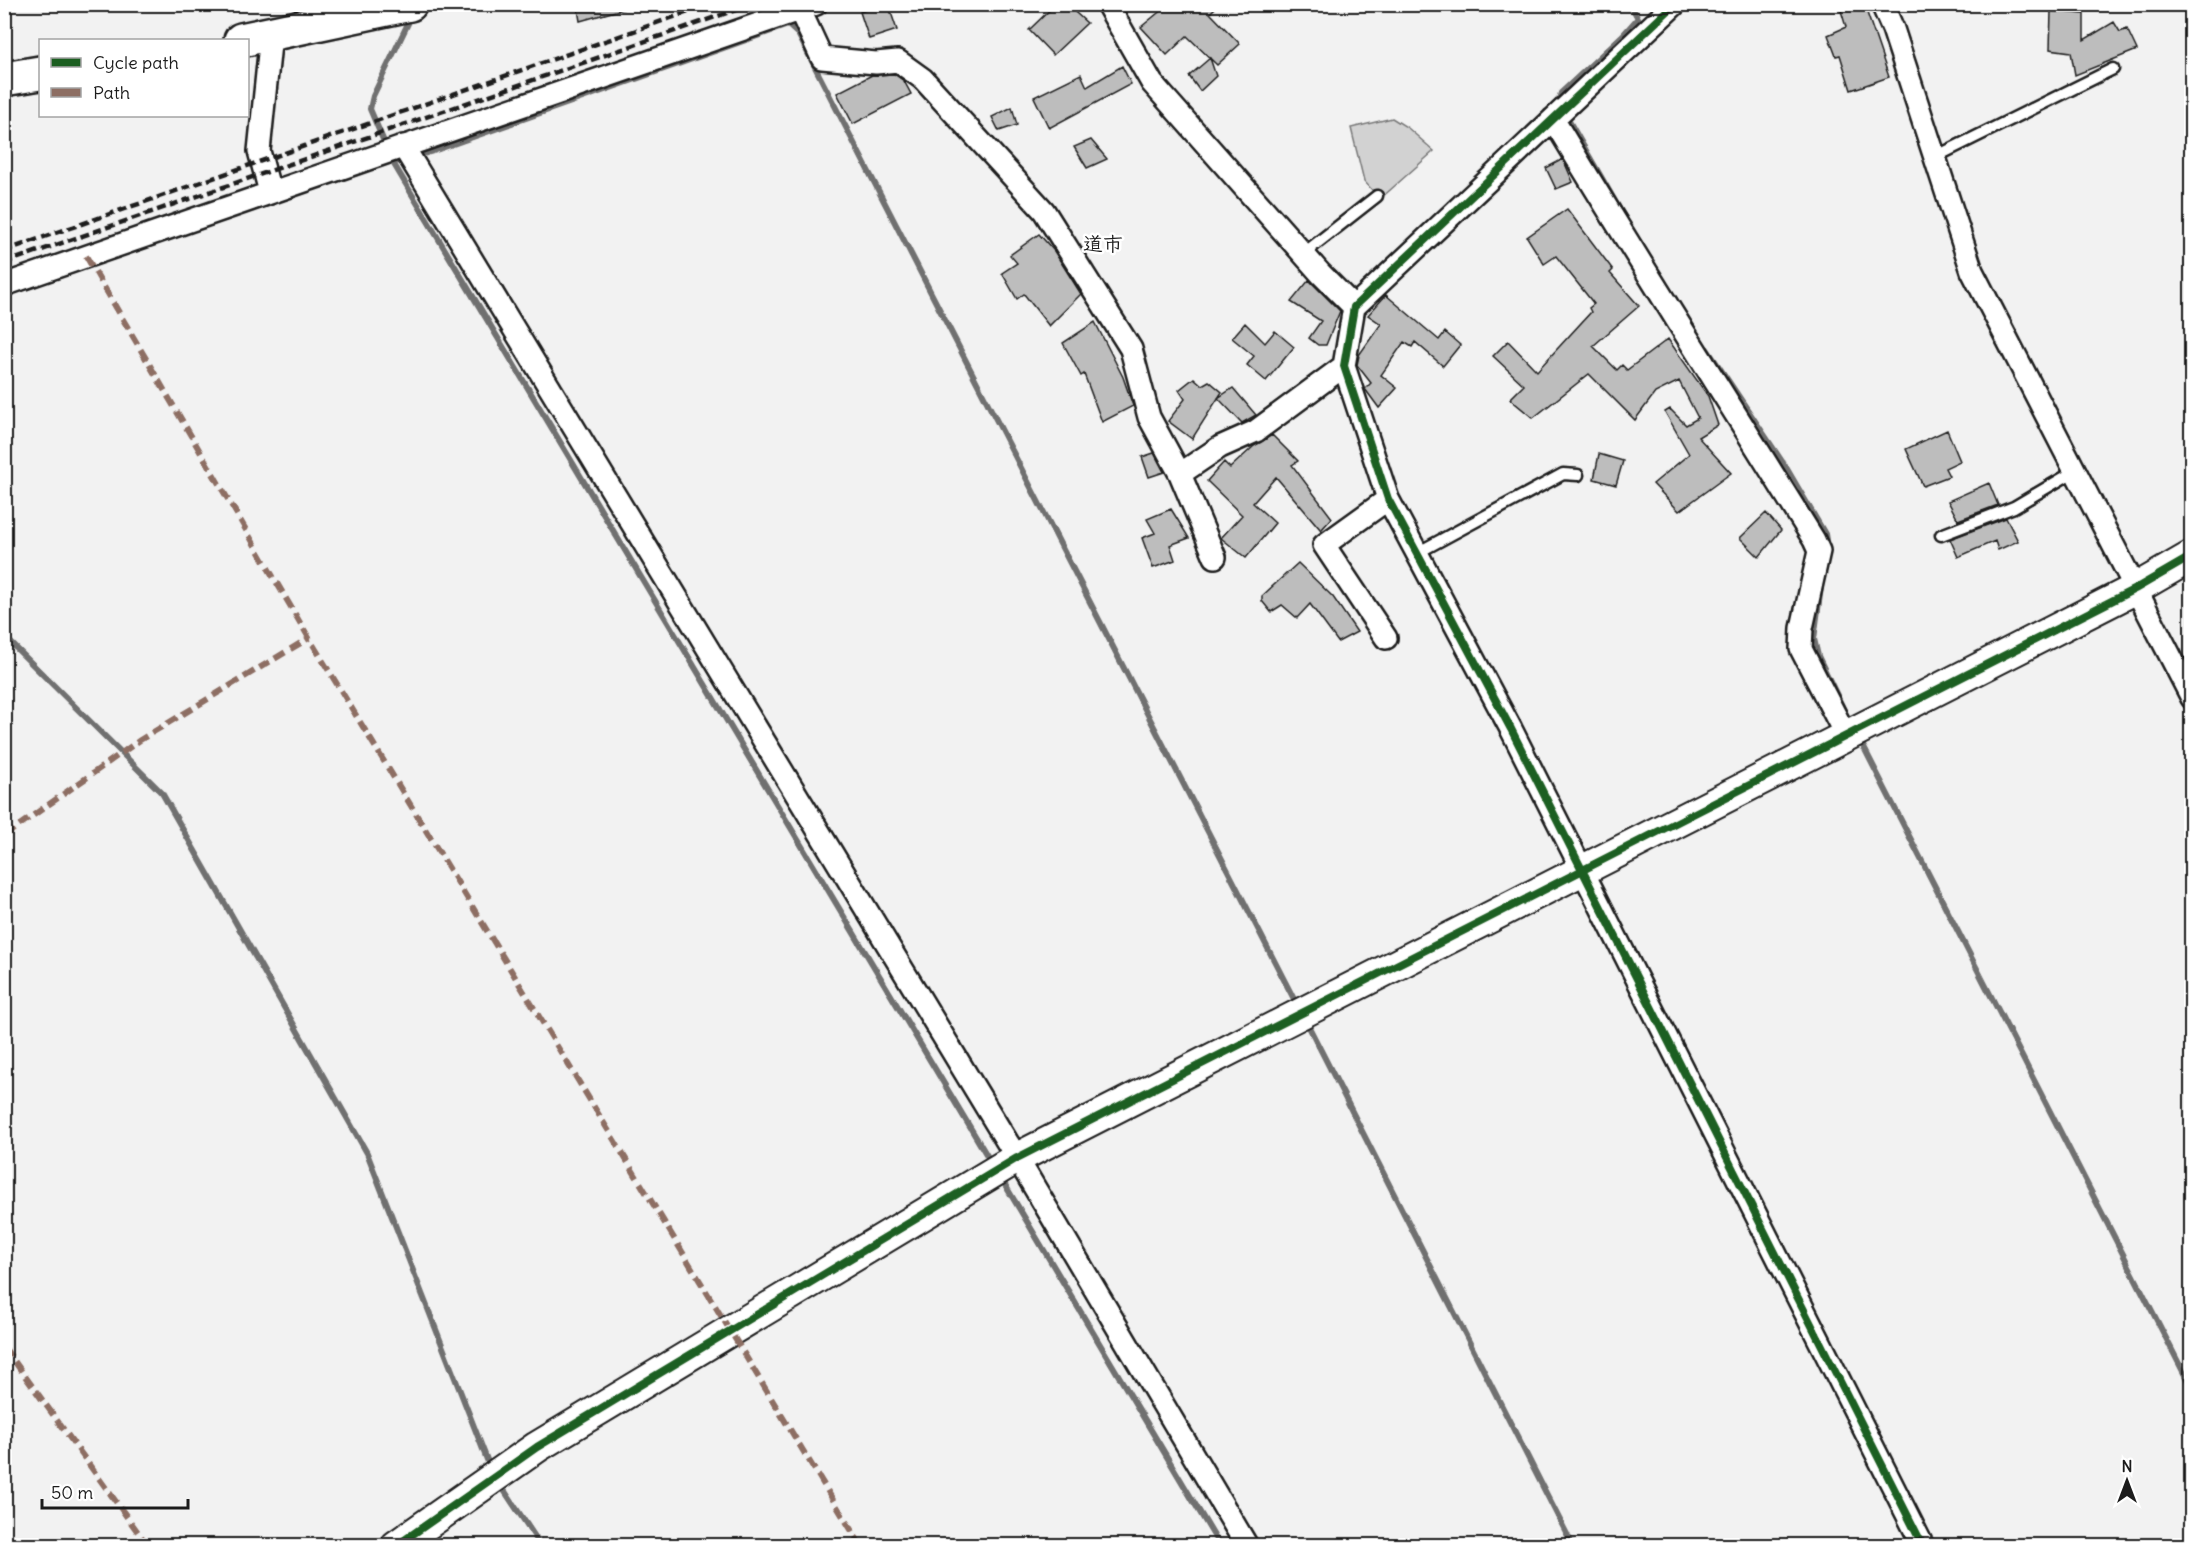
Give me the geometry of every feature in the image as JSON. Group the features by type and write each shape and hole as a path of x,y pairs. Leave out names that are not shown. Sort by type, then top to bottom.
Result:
{"main road":[{"path":"256,38 406,5"},
{"path":"4,79 39,73"}],"street":[{"path":"1107,4 1152,83 1303,254 1354,307"},
{"path":"1675,4 1354,307 1344,366 1388,499 1511,729 1580,871 1923,1545"},
{"path":"1882,4 1893,29 1972,271 2192,698"},
{"path":"4,285 804,7 822,58 876,63 898,61 923,80 1044,211 1131,349 1149,417 1180,474 1215,557"},
{"path":"256,38 259,151 270,192"},
{"path":"1553,119 1656,290 1705,363 1814,540 1819,551 1802,628 1801,649 1846,736"},
{"path":"403,146 1017,1158 1247,1545"},
{"path":"1180,474 1220,447 1256,431 1344,366"},
{"path":"1386,638 1324,545 1388,499"},
{"path":"396,1545 537,1447 1017,1158 2135,589 2192,556"}],"lane":[{"path":"1935,157 2113,69"},
{"path":"1303,254 1377,196"},
{"path":"1941,535 2014,507 2075,471"},
{"path":"1417,553 1563,474 1578,475"}],"shaded area":[{"path":"1392,118 1408,128 1434,151 1380,199 1364,181 1351,128"}],"building":[{"path":"577,4 623,4 623,9 580,21"},
{"path":"888,4 897,30 869,39 860,12"},
{"path":"1056,4 1066,4 1087,23 1053,55 1029,30"},
{"path":"1169,4 1219,4 1210,13 1240,44 1217,65 1187,36 1167,55 1141,27"},
{"path":"1839,4 1864,4 1889,77 1851,90 1840,55 1836,56 1828,35 1846,27"},
{"path":"2051,11 2084,14 2084,40 2114,22 2120,32 2127,29 2137,50 2075,75 2071,52 2050,49"},
{"path":"1210,58 1216,76 1200,91 1189,76"},
{"path":"1122,66 1131,84 1049,128 1034,97 1081,74 1087,87"},
{"path":"894,74 904,81 911,94 853,124 837,93 872,75"},
{"path":"1012,107 1017,125 999,131 992,117"},
{"path":"1091,140 1107,159 1087,168 1074,147"},
{"path":"1563,159 1573,182 1556,189 1546,168"},
{"path":"1567,209 1613,270 1610,273 1639,306 1593,346 1617,370 1622,365 1627,370 1668,339 1708,396 1718,425 1698,437 1731,473 1679,511 1653,484 1689,454 1665,412 1670,409 1686,425 1698,418 1679,381 1655,393 1635,420 1589,374 1533,418 1510,399 1524,385 1493,356 1508,341 1537,371 1591,312 1589,308 1594,304 1556,256 1544,264 1527,237"},
{"path":"1039,234 1054,251 1081,294 1049,326 1024,294 1017,299 1002,273 1017,263 1010,255"},
{"path":"1309,280 1340,311 1326,345 1318,345 1309,338 1321,321 1291,302"},
{"path":"1386,295 1439,340 1445,332 1460,345 1443,366 1415,342 1412,347 1404,342 1381,375 1397,388 1379,408 1365,389 1371,383 1357,365 1359,355 1381,324 1368,315"},
{"path":"1095,322 1123,377 1133,406 1102,422 1084,374 1081,376 1063,343"},
{"path":"1245,323 1265,343 1275,331 1294,347 1266,381 1247,365 1254,356 1232,338"},
{"path":"1194,378 1202,385 1209,381 1222,392 1192,439 1168,421 1185,399 1179,390"},
{"path":"1233,388 1256,415 1242,423 1218,398"},
{"path":"1947,430 1960,461 1945,468 1949,476 1923,486 1906,449"},
{"path":"1272,435 1298,461 1292,465 1332,518 1321,530 1276,477 1253,503 1275,523 1246,558 1221,538 1242,515 1207,481 1224,462 1230,468 1254,446"},
{"path":"1154,453 1164,472 1149,477 1142,457"},
{"path":"1599,454 1623,461 1616,485 1594,479"},
{"path":"1989,483 1998,505 1958,520 1948,501"},
{"path":"1171,509 1189,538 1170,545 1175,560 1153,568 1142,538 1155,533 1147,519"},
{"path":"1766,513 1781,530 1759,557 1740,538"},
{"path":"2006,518 2018,541 1998,550 1995,541 1958,557 1950,539"},
{"path":"1298,563 1333,597 1357,632 1338,642 1310,604 1297,618 1282,605 1271,612 1262,601 1262,596"}],"waterway":[{"path":"1619,208 1558,102 1561,93 1638,18 1630,4"},
{"path":"2188,4 2192,12"},
{"path":"387,149 370,109 373,96 413,13"},
{"path":"392,163 436,150 788,25 798,34 1297,1005"},
{"path":"392,161 992,1164"},
{"path":"1707,349 1787,469 1825,534 1827,547"},
{"path":"1821,587 1814,639 1818,656 1844,710"},
{"path":"4,636 162,793 367,1153 491,1470"},
{"path":"1859,738 2192,1389"},
{"path":"1305,1019 1573,1546"},
{"path":"1001,1178 1220,1546"},
{"path":"500,1484 541,1546"}],"railway":[{"path":"4,251 711,4"},
{"path":"4,263 753,4"}],"marked path":[{"path":"86,256 309,638 861,1546"},
{"path":"4,836 140,740 309,638"},
{"path":"4,1347 148,1546"}],"cycle path":[{"path":"1675,4 1354,307 1344,366 1388,499 1511,729 1923,1546"},
{"path":"396,1546 537,1447 1017,1158 2135,589 2192,556"}],"district":[{"name":"道市","path":"1103,244"}]}
